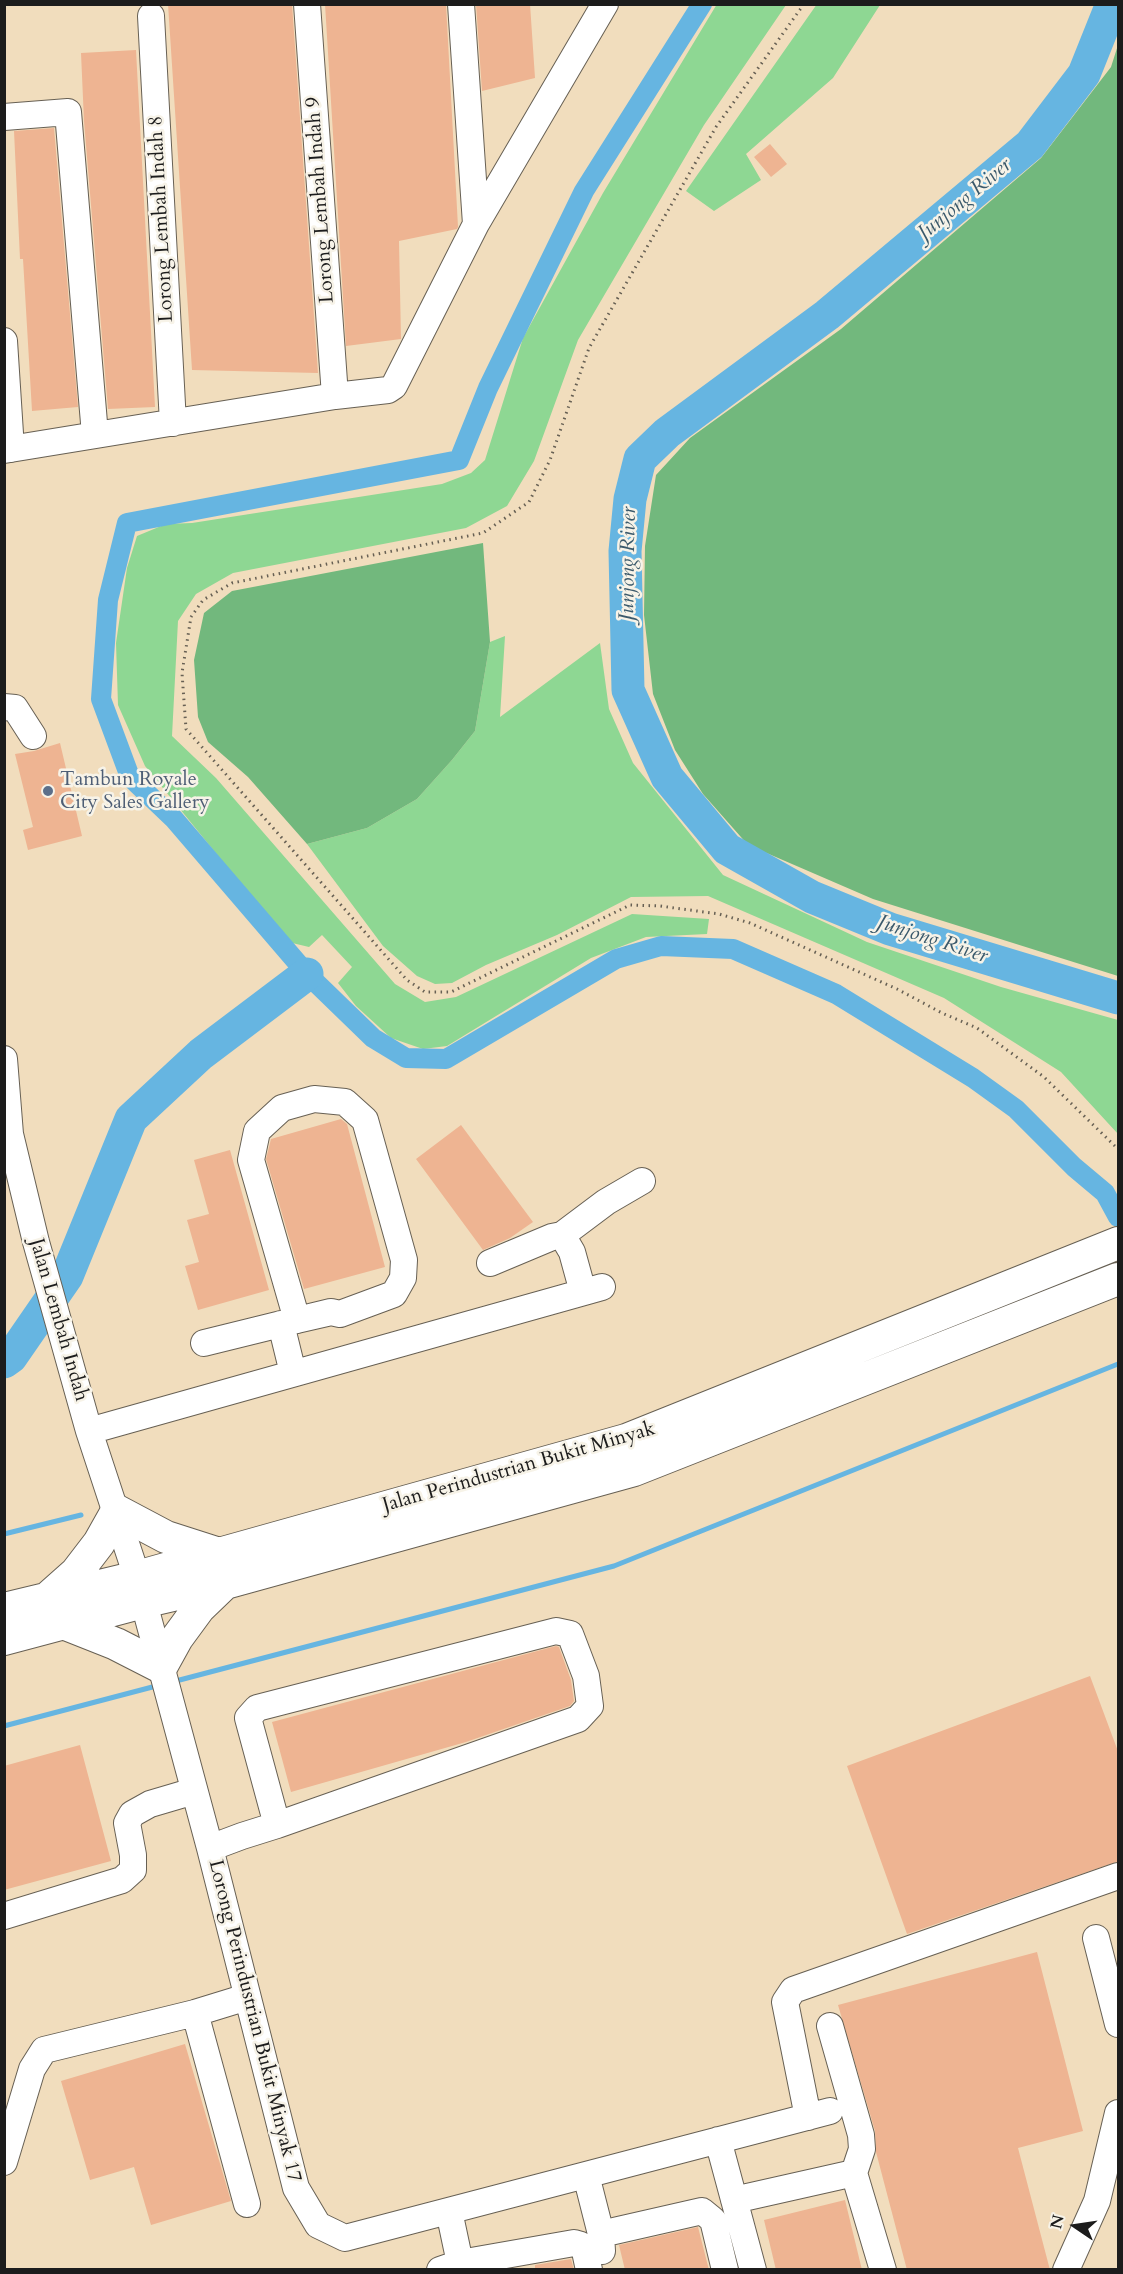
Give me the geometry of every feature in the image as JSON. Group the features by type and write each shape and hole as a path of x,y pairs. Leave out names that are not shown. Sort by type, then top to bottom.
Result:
{"main road":[{"name":"Jalan Perindustrian Bukit Minyak","path":"222,1568 626,1440 1119,1243"},
{"name":"Jalan Perindustrian Bukit Minyak","path":"4,1639 56,1610 634,1470 1106,1284"},
{"path":"117,1511 222,1568 199,1608 177,1638 163,1679 116,1644 56,1610 76,1573 99,1544 117,1511"},
{"name":"Jalan Perindustrian Bukit Minyak","path":"4,1609 56,1610"}],"street":[{"name":"Lorong Lembah Indah 9","path":"307,4 335,396"},
{"path":"461,4 476,224"},
{"path":"4,341 8,449 335,396 388,390 394,386 476,224 605,4"},
{"name":"Lorong Lembah Indah 8","path":"151,16 173,423"},
{"path":"4,117 68,112 101,434"},
{"path":"4,707 15,708 33,736"},
{"name":"Jalan Lembah Indah","path":"4,1059 10,1134 36,1242 89,1431 117,1511 140,1589"},
{"path":"204,1343 289,1322 331,1312 340,1314 394,1294 403,1278 404,1260 365,1120 345,1102 314,1099 282,1108 257,1131 251,1160 289,1322 293,1373"},
{"path":"490,1263 562,1235 606,1202 642,1181"},
{"path":"89,1431 593,1290 562,1235"},
{"name":"Lorong Perindustrian Bukit Minyak 17","path":"140,1589 210,1848 296,2188 318,2225 345,2238 819,2114 785,2002 793,1990 1119,1876"},
{"path":"210,1848 277,1825 578,1719 590,1706 586,1676 570,1634 556,1631 257,1708 248,1718 277,1825"},
{"path":"4,1916 122,1880 134,1870 127,1823 132,1814 150,1804 194,1791"},
{"path":"1096,1938 1119,2024"},
{"path":"4,2162 32,2069 44,2050 195,2013 247,1997"},
{"path":"195,2013 247,2204"},
{"path":"830,2026 861,2135 862,2149 854,2173 883,2270"},
{"path":"1066,2270 1097,2201 1119,2113"},
{"path":"718,2140 753,2270"},
{"path":"734,2200 854,2173"},
{"path":"586,2175 601,2234 605,2270"},
{"path":"449,2211 450,2266 574,2243 581,2245 585,2251 589,2270"},
{"path":"601,2234 702,2211 713,2220 725,2270"}],"path":[{"path":"804,4 716,127 589,348 550,460 529,502 483,533 232,584 203,600 191,617 182,674 186,729 407,980 425,992 451,993 630,905 660,906 719,914 750,923 897,989 942,1013 977,1028 1044,1077 1119,1149"}],"green space":[{"path":"717,4 786,5 704,125 578,340 534,461 507,506 466,528 233,573 196,594 178,621 172,736 216,778 395,984 425,1002 456,997 632,914 709,919 707,934 646,937 591,958 447,1046 423,1049 391,1038 356,1006 338,983 352,967 322,935 309,947 288,942 145,766 118,705 116,643 127,568 137,536 166,524 192,523 442,484 471,473 485,460 523,338 603,193"},
{"path":"817,4 880,5 833,78 746,154 761,180 714,211 686,191"},
{"path":"1118,45 1118,976 873,899 748,845 703,794 675,750 653,694 644,615 645,546 656,475 690,438 841,329 1041,158 1111,67"},
{"path":"483,543 490,642 475,731 417,799 367,828 307,844 248,777 208,742 198,717 194,660 204,613 232,591"},
{"path":"505,636 500,717 600,643 609,709 633,763 723,875 867,942 1001,987 1118,1020 1118,1134 1061,1072 944,998 708,896 631,897 557,935 486,965 452,983 435,984 417,976 383,946 307,844 367,828 417,799 475,731 490,642"}],"building":[{"path":"168,4 292,4 318,373 192,370"},
{"path":"325,4 446,4 458,227 399,241 401,339 346,346"},
{"path":"476,4 530,4 535,78 482,91"},
{"path":"136,50 155,407 108,409 84,121 81,53"},
{"path":"54,128 78,407 32,411 23,259 20,259 14,131"},
{"path":"770,144 787,164 771,177 754,157"},
{"name":"Tambun Royale City Sales Gallery","path":"60,743 82,836 28,850 23,830 33,827 15,754"},
{"path":"341,1119 347,1124 385,1267 304,1289 266,1159 271,1139"},
{"path":"461,1125 533,1222 510,1238 483,1250 416,1159"},
{"path":"230,1150 269,1290 198,1310 185,1266 199,1262 187,1220 209,1214 194,1160"},
{"path":"559,1647 571,1680 574,1701 570,1706 466,1742 291,1792 272,1722"},
{"path":"1090,1676 1119,1754 1119,1861 907,1934 847,1766"},
{"path":"80,1745 111,1861 4,1890 4,1766"},
{"path":"1037,1952 1083,2131 1018,2148 1050,2270 907,2270 876,2152 875,2131 838,2005"},
{"path":"185,2044 231,2201 151,2225 134,2167 90,2180 61,2081"},
{"path":"845,2200 862,2270 776,2270 764,2220"},
{"path":"698,2227 709,2270 625,2270 619,2245"},
{"path":"571,2259 574,2270 535,2270 535,2265"}],"waterway":[{"path":"702,4 584,191 488,388 459,460 127,523 108,600 101,699 130,777 174,819 307,974 373,1038 406,1058 446,1059 616,959 661,946 733,949 836,994 973,1078 1016,1109 1074,1167 1105,1193 1118,1217"},
{"name":"Junjong River","path":"1112,4 1084,74 1030,145 827,315 667,433 640,459 630,499 625,551 628,690 667,777 727,849 812,897 890,929 1118,998"},
{"path":"4,1362 11,1357 67,1276 131,1119 201,1054 307,974"},
{"path":"172,1682 614,1566 1118,1364"},
{"path":"4,1534 81,1515"},
{"path":"4,1726 160,1685"}],"place":[{"name":"Tambun Royale City Sales Gallery","path":"48,791"}]}
